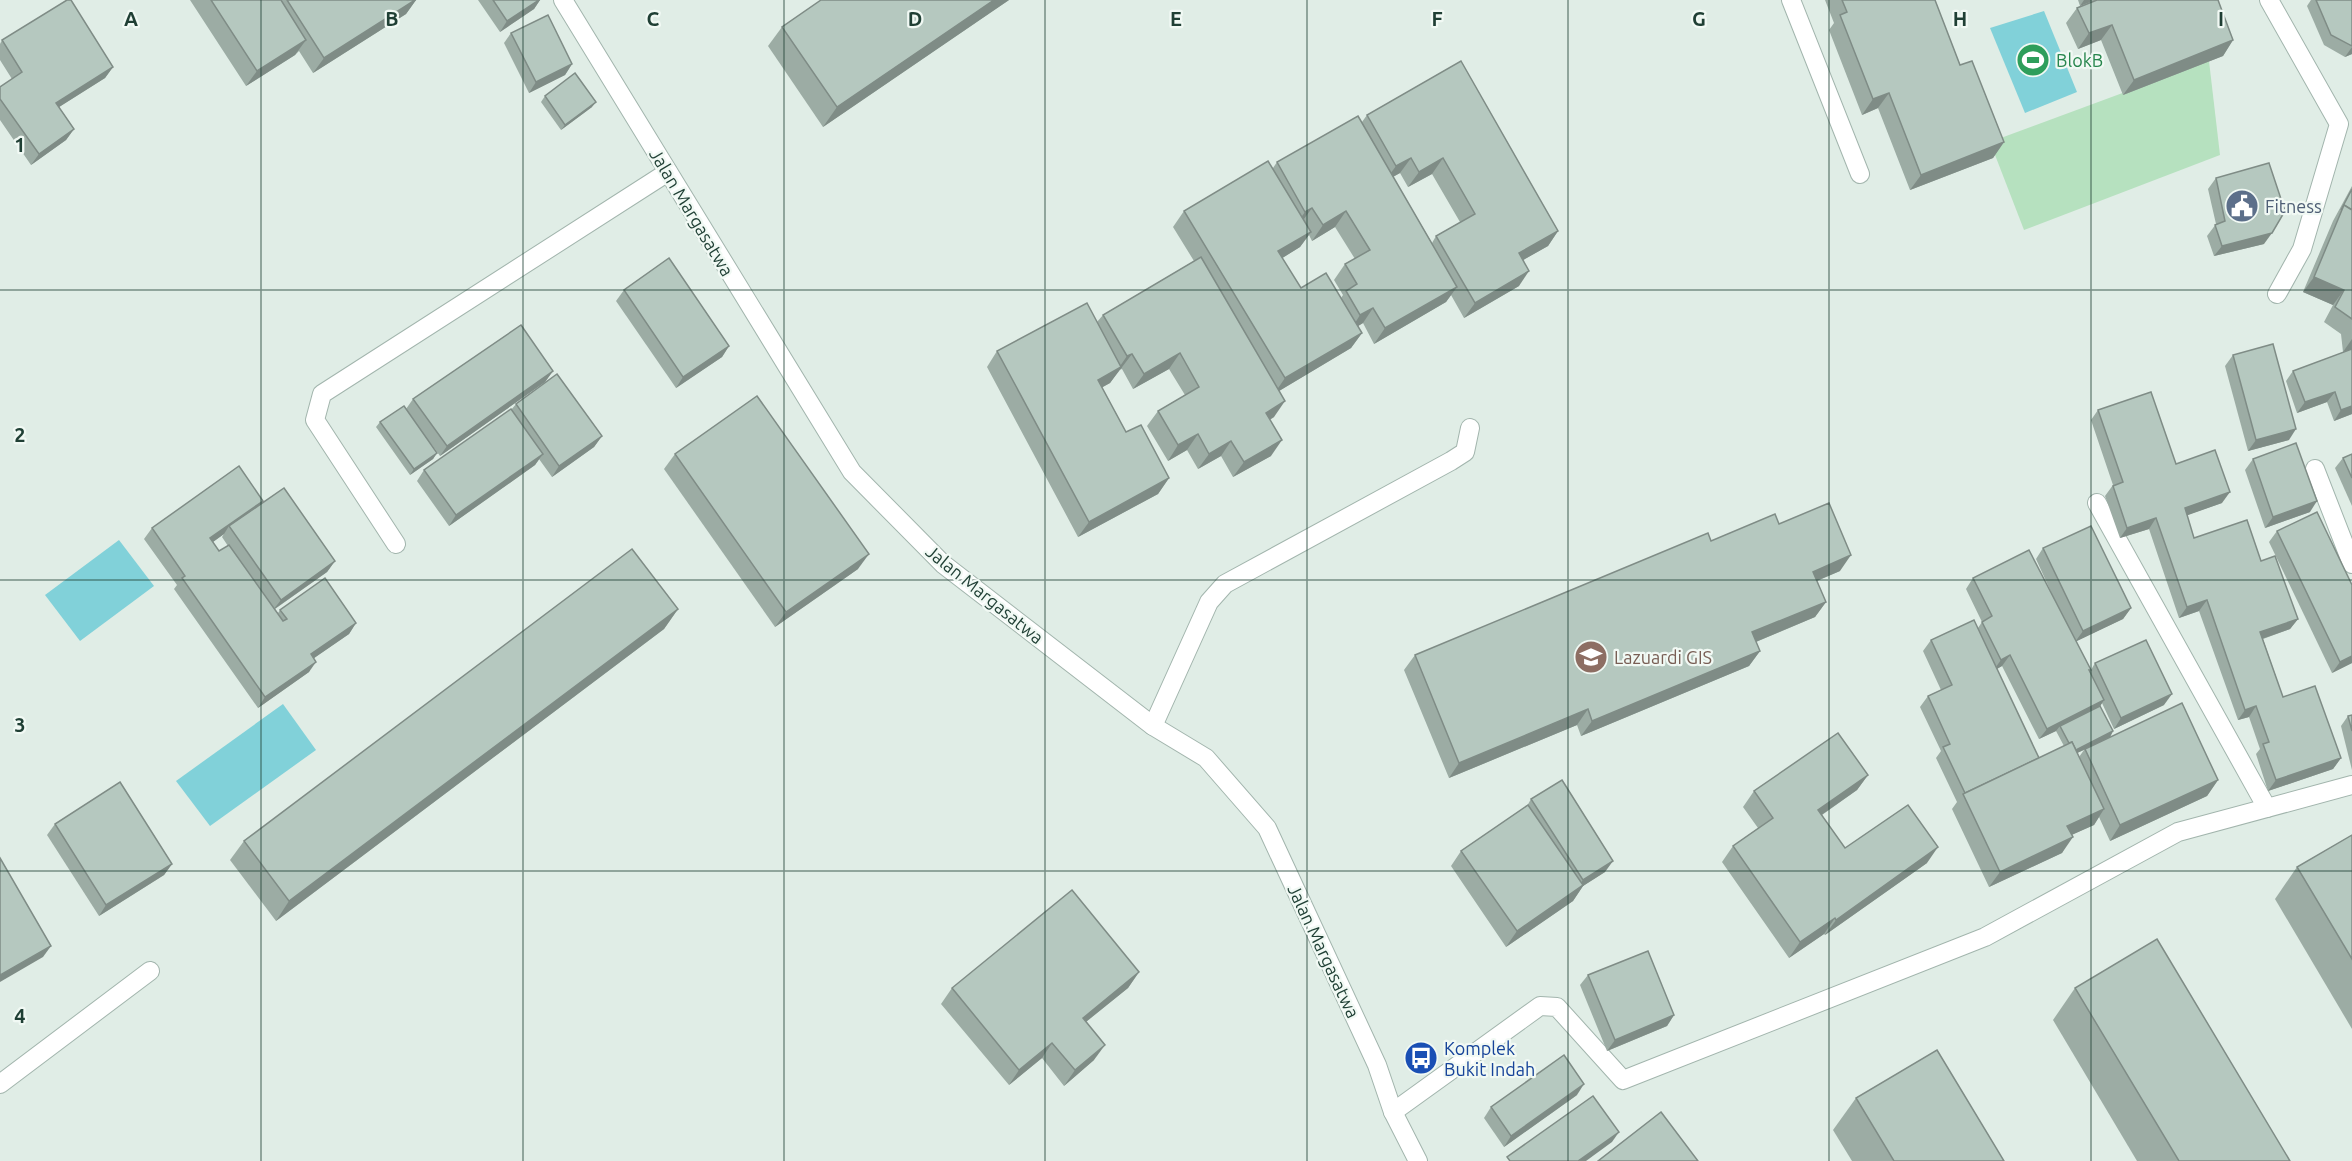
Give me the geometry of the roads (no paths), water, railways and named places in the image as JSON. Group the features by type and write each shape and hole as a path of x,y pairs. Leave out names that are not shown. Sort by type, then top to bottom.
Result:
{"street":[{"name":"Jalan Margasatwa","path":"563,0 852,472 943,564 1153,726 1206,758 1267,828 1377,1065 1393,1112 1418,1161"},
{"path":"1791,0 1860,174"},
{"path":"2269,0 2346,120 2302,249 2277,294"},
{"path":"396,544 315,420 322,394 668,172"},
{"path":"1153,726 1209,602 1225,584 1465,452 1470,428"},
{"path":"2315,469 2352,564"},
{"path":"2097,503 2267,808"},
{"path":"1393,1112 1540,1006 1557,1007 1623,1080 1985,937 2178,832 2352,785"},
{"path":"0,1084 150,971"}],"water":[{"name":"BlokB","path":"2044,11 2077,92 2025,113 1990,28"},
{"path":"119,540 154,586 80,641 45,595"},
{"path":"283,704 316,750 210,826 176,781"}],"place":[{"name":"BlokB","path":"2033,60"},
{"name":"Fitness","path":"2242,206"},
{"name":"Lazuardi GIS","path":"1591,657"},
{"name":"Komplek Bukit Indah","path":"1421,1058"}]}
